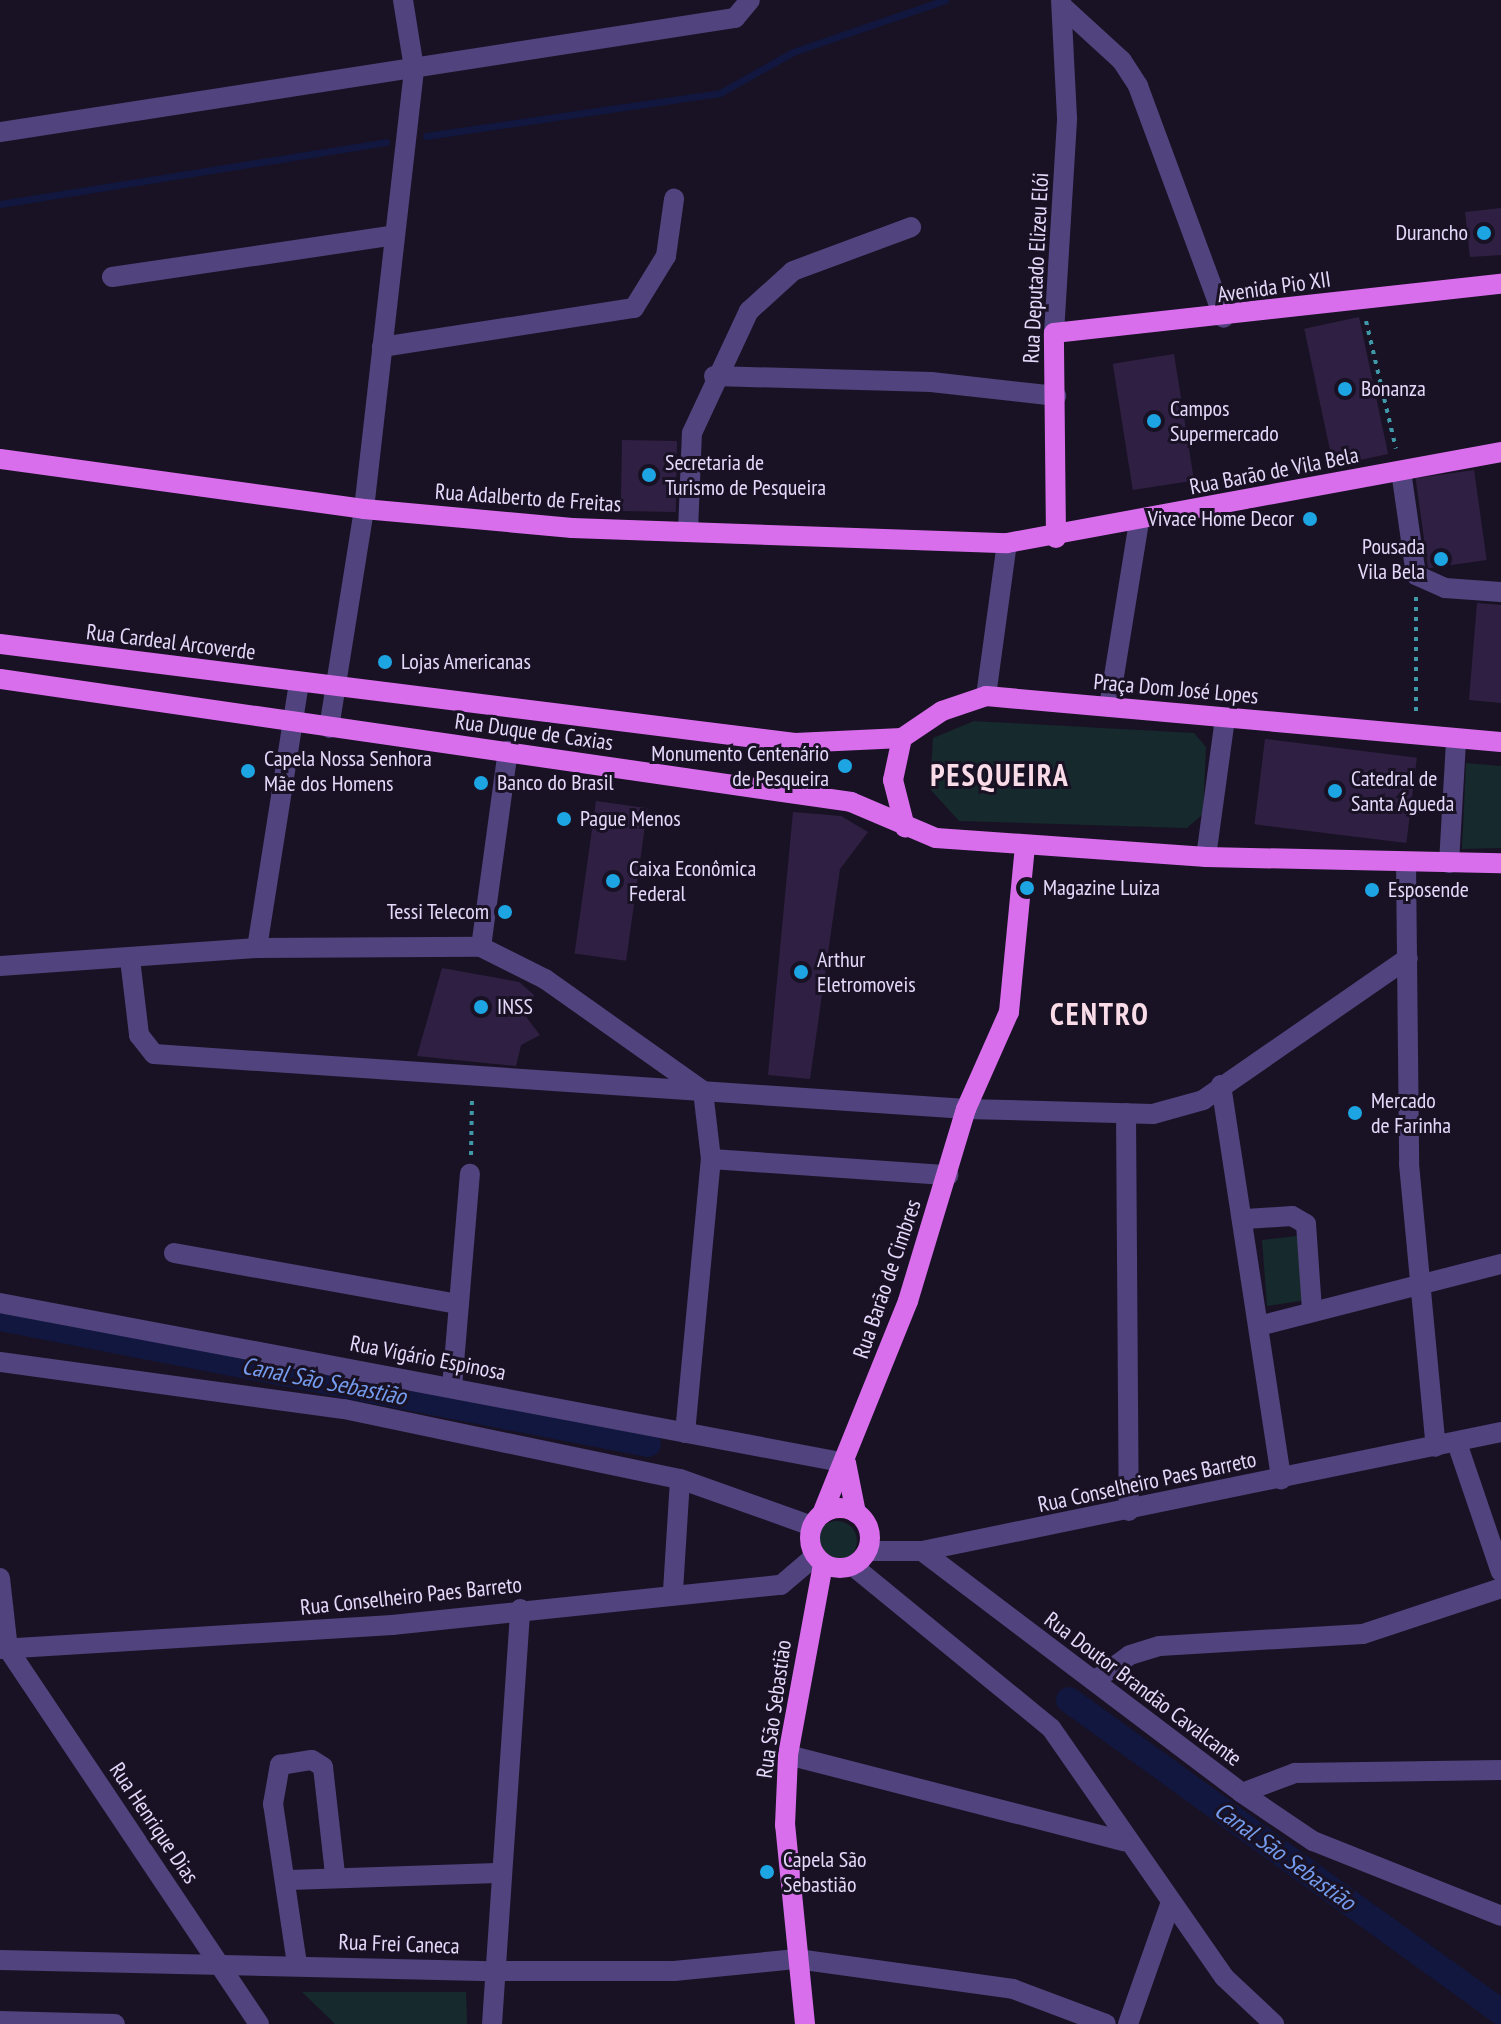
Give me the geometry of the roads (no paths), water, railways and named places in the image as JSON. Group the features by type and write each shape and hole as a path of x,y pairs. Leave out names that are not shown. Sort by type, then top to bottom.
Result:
{"main road":[{"name":"Avenida Pio XII","path":"1054,333 1224,318 1501,284"},
{"name":"Rua Deputado Elizeu Elói","path":"1054,333 1056,538"},
{"name":"Rua Barão de Vila Bela","path":"1056,538 1501,452"},
{"name":"Rua Adalberto de Freitas","path":"0,459 364,509 688,531 1007,543 1056,538"},
{"name":"Rua Cardeal Arcoverde","path":"0,644 335,687"},
{"path":"0,679 294,723"},
{"name":"Rua Duque de Caxias","path":"335,687 795,743 902,738"},
{"name":"Praça Dom José Lopes","path":"902,738 942,711 986,696 1501,742"},
{"name":"Rua Duque de Caxias","path":"294,723 851,802 905,827"},
{"path":"902,738 893,780 905,827 1025,847 1206,857 1501,863"},
{"name":"Rua Barão de Cimbres","path":"817,1520 846,1463 948,1175 966,1109 1009,1012 1025,847"},
{"path":"819,1560 860,1558 869,1530 856,1513 846,1463"},
{"path":"817,1520 856,1513"},
{"name":"Rua São Sebastião","path":"805,2024 797,1959 788,1755 819,1560 817,1520"}],"street":[{"path":"329,728 364,509 414,68 403,0"},
{"path":"0,132 735,18 750,0"},
{"path":"1062,3 1122,61 1138,86 1224,318"},
{"name":"Rua Deputado Elizeu Elói","path":"1054,333 1067,118 1062,3"},
{"path":"382,347 634,308 666,256 674,199"},
{"path":"688,531 692,433 714,376 770,285 911,227"},
{"path":"112,277 395,235"},
{"path":"714,376 931,382 1056,396"},
{"path":"1401,471 1416,575 1445,588 1501,592"},
{"path":"1109,707 1139,522"},
{"path":"986,696 1007,543"},
{"path":"257,948 299,682"},
{"path":"1206,857 1225,719"},
{"path":"1449,863 1456,740"},
{"path":"481,947 508,751"},
{"path":"1406,862 1416,1285 1436,1447"},
{"path":"0,966 257,948 481,947 545,979 703,1091 711,1159 685,1433"},
{"path":"130,959 139,1035 154,1054 473,1071 966,1109 1126,1113 1179,1108 1221,1085 1408,958"},
{"path":"1221,1085 1246,1219 1281,1479"},
{"path":"1126,1113 1129,1511"},
{"path":"711,1159 948,1175"},
{"path":"452,1387 470,1174"},
{"path":"1246,1219 1292,1216 1306,1224 1312,1310"},
{"path":"174,1253 458,1304"},
{"path":"1259,1326 1501,1264"},
{"name":"Rua Vigário Espinosa","path":"0,1303 846,1463"},
{"path":"0,1362 344,1409 680,1479 817,1520"},
{"name":"Rua Conselheiro Paes Barreto","path":"860,1558 922,1551 1129,1511 1501,1432"},
{"path":"1457,1443 1501,1572"},
{"path":"673,1591 680,1479"},
{"name":"Rua Doutor Brandão Cavalcante","path":"922,1551 1242,1793 1295,1773 1501,1770"},
{"path":"860,1558 1051,1728 1124,1841 1224,1977 1274,2024"},
{"name":"Rua Conselheiro Paes Barreto","path":"4,1649 392,1625 673,1591 781,1585 819,1560"},
{"path":"0,1578 4,1649"},
{"path":"1094,1681 1130,1655 1160,1646 1363,1634 1501,1588"},
{"path":"492,2024 497,1873 520,1609"},
{"name":"Rua Henrique Dias","path":"4,1649 259,2024"},
{"path":"788,1755 1124,1841"},
{"path":"297,1964 289,1880 272,1785 275,1769 288,1762 323,1767 335,1874"},
{"path":"1242,1793 1313,1841 1501,1916"},
{"path":"289,1880 335,1874 497,1873"},
{"path":"1128,2024 1170,1905"},
{"name":"Rua Frei Caneca","path":"0,1960 161,1967 217,1961 492,1971 674,1971 797,1959 1013,1989 1106,2024"},
{"path":"0,2021 115,2024"},
{"path":"249,2024 259,2024"}],"waterway":[{"path":"426,136 720,93 793,52 945,0"},
{"path":"0,204 386,142"},
{"name":"Canal São Sebastião","path":"0,1318 648,1444"},
{"name":"Canal São Sebastião","path":"1069,1700 1501,2012"}],"place":[{"name":"Durancho","path":"1484,233"},
{"name":"Bonanza","path":"1345,389"},
{"name":"Campos Supermercado","path":"1154,421"},
{"name":"Secretaria de Turismo de Pesqueira","path":"649,475"},
{"name":"Vivace Home Decor","path":"1310,519"},
{"name":"Pousada Vila Bela","path":"1441,559"},
{"name":"Lojas Americanas","path":"385,662"},
{"name":"Monumento Centenário de Pesqueira","path":"845,766"},
{"name":"Capela Nossa Senhora Mãe dos Homens","path":"248,771"},
{"name":"Banco do Brasil","path":"481,783"},
{"name":"Catedral de Santa Águeda","path":"1335,791"},
{"name":"Pague Menos","path":"564,819"},
{"name":"Caixa Econômica Federal","path":"613,881"},
{"name":"Magazine Luiza","path":"1027,888"},
{"name":"Esposende","path":"1372,890"},
{"name":"Tessi Telecom","path":"505,912"},
{"name":"Arthur Eletromoveis","path":"801,972"},
{"name":"INSS","path":"481,1007"},
{"name":"Mercado de Farinha","path":"1355,1113"},
{"name":"Capela São Sebastião","path":"767,1872"}],"district":[{"name":"PESQUEIRA","path":"1000,775"},
{"name":"CENTRO","path":"1100,1014"}]}
